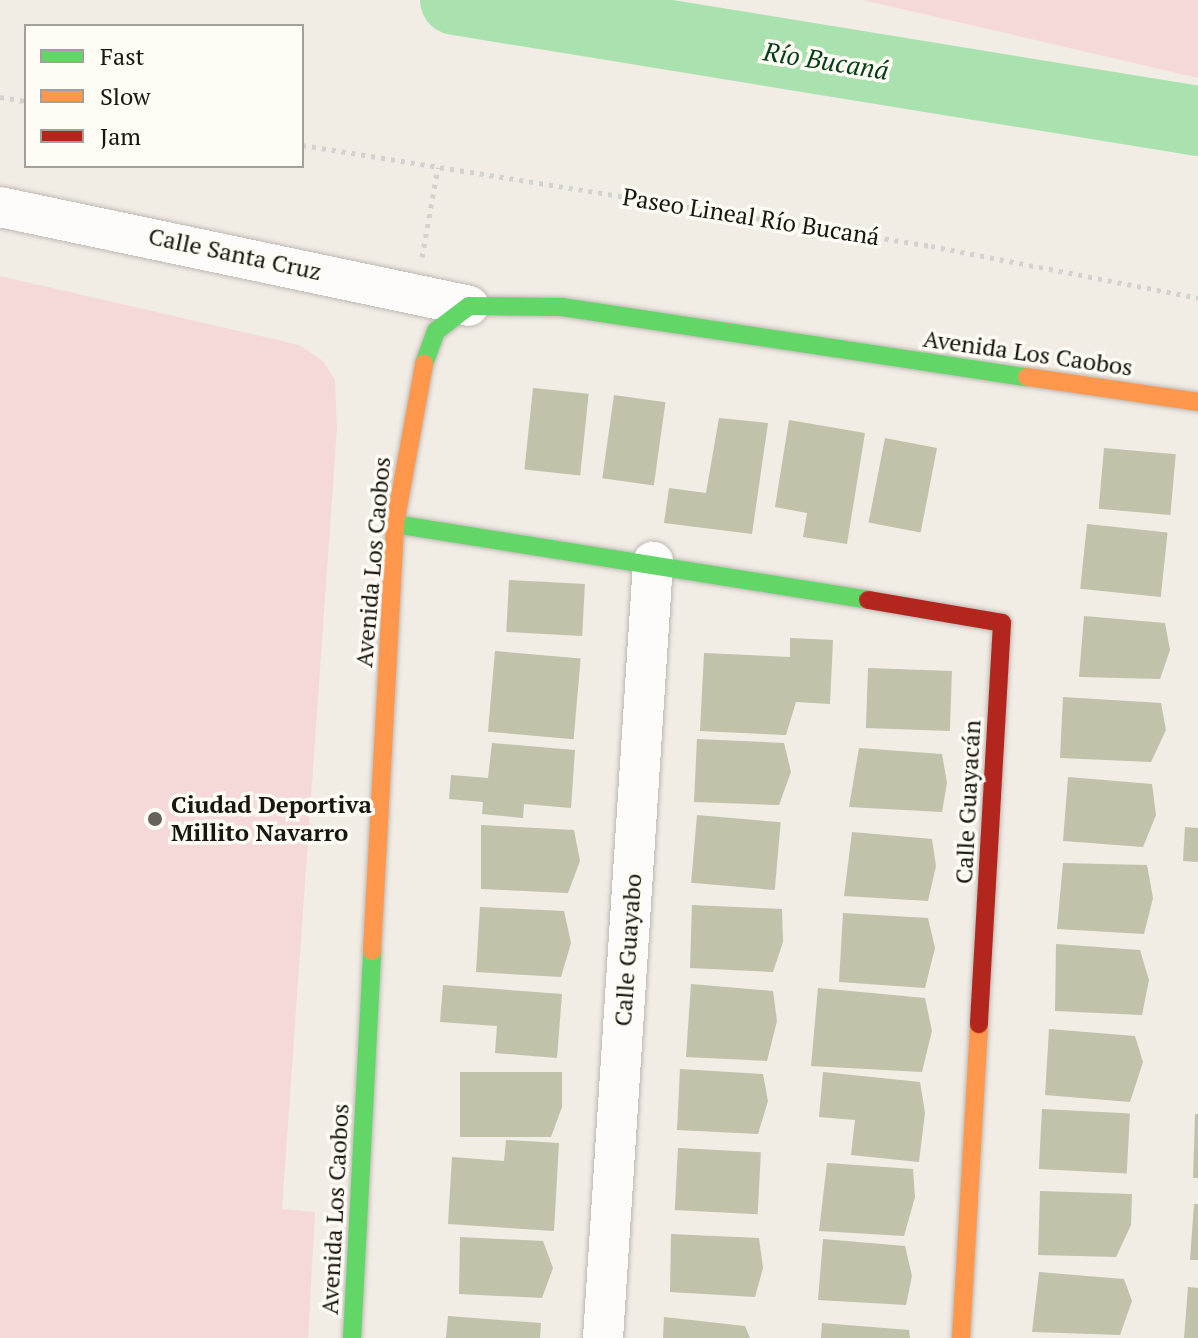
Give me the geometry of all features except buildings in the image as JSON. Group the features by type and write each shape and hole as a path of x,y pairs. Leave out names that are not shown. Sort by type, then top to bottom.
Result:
{"street":[{"name":"Calle Santa Cruz","path":"0,207 469,306"},
{"name":"Avenida Los Caobos","path":"352,1338 395,524 416,386 436,331 469,306 562,307 1198,402"},
{"path":"395,524 653,562"},
{"name":"Calle Guayabo","path":"603,1338 653,562"},
{"name":"Calle Guayacán","path":"653,562 1002,623 961,1338"}],"path":[{"path":"0,97 24,101"},
{"name":"Paseo Lineal Río Bucaná","path":"304,145 931,246 1198,298"},
{"path":"415,294 438,167"}],"shaded area":[{"path":"863,0 1198,0 1198,78"},
{"name":"Ciudad Deportiva Millito Navarro","path":"0,276 299,345 323,361 335,380 337,428 282,1209 315,1212 308,1338 0,1338"}],"waterway":[{"name":"Río Bucaná","path":"455,0 1198,121"}],"traffic: fast":[{"path":"424,364 436,331 469,306 562,307 1027,377"},
{"path":"395,524 868,600"},
{"path":"352,1338 372,951"}],"traffic: slow":[{"path":"372,951 395,524 424,364"},
{"path":"1027,377 1198,402"},
{"path":"961,1338 979,1024"}],"traffic: jam":[{"path":"868,600 1002,623 979,1024"}],"place":[{"name":"Ciudad Deportiva Millito Navarro","path":"155,819"}]}
